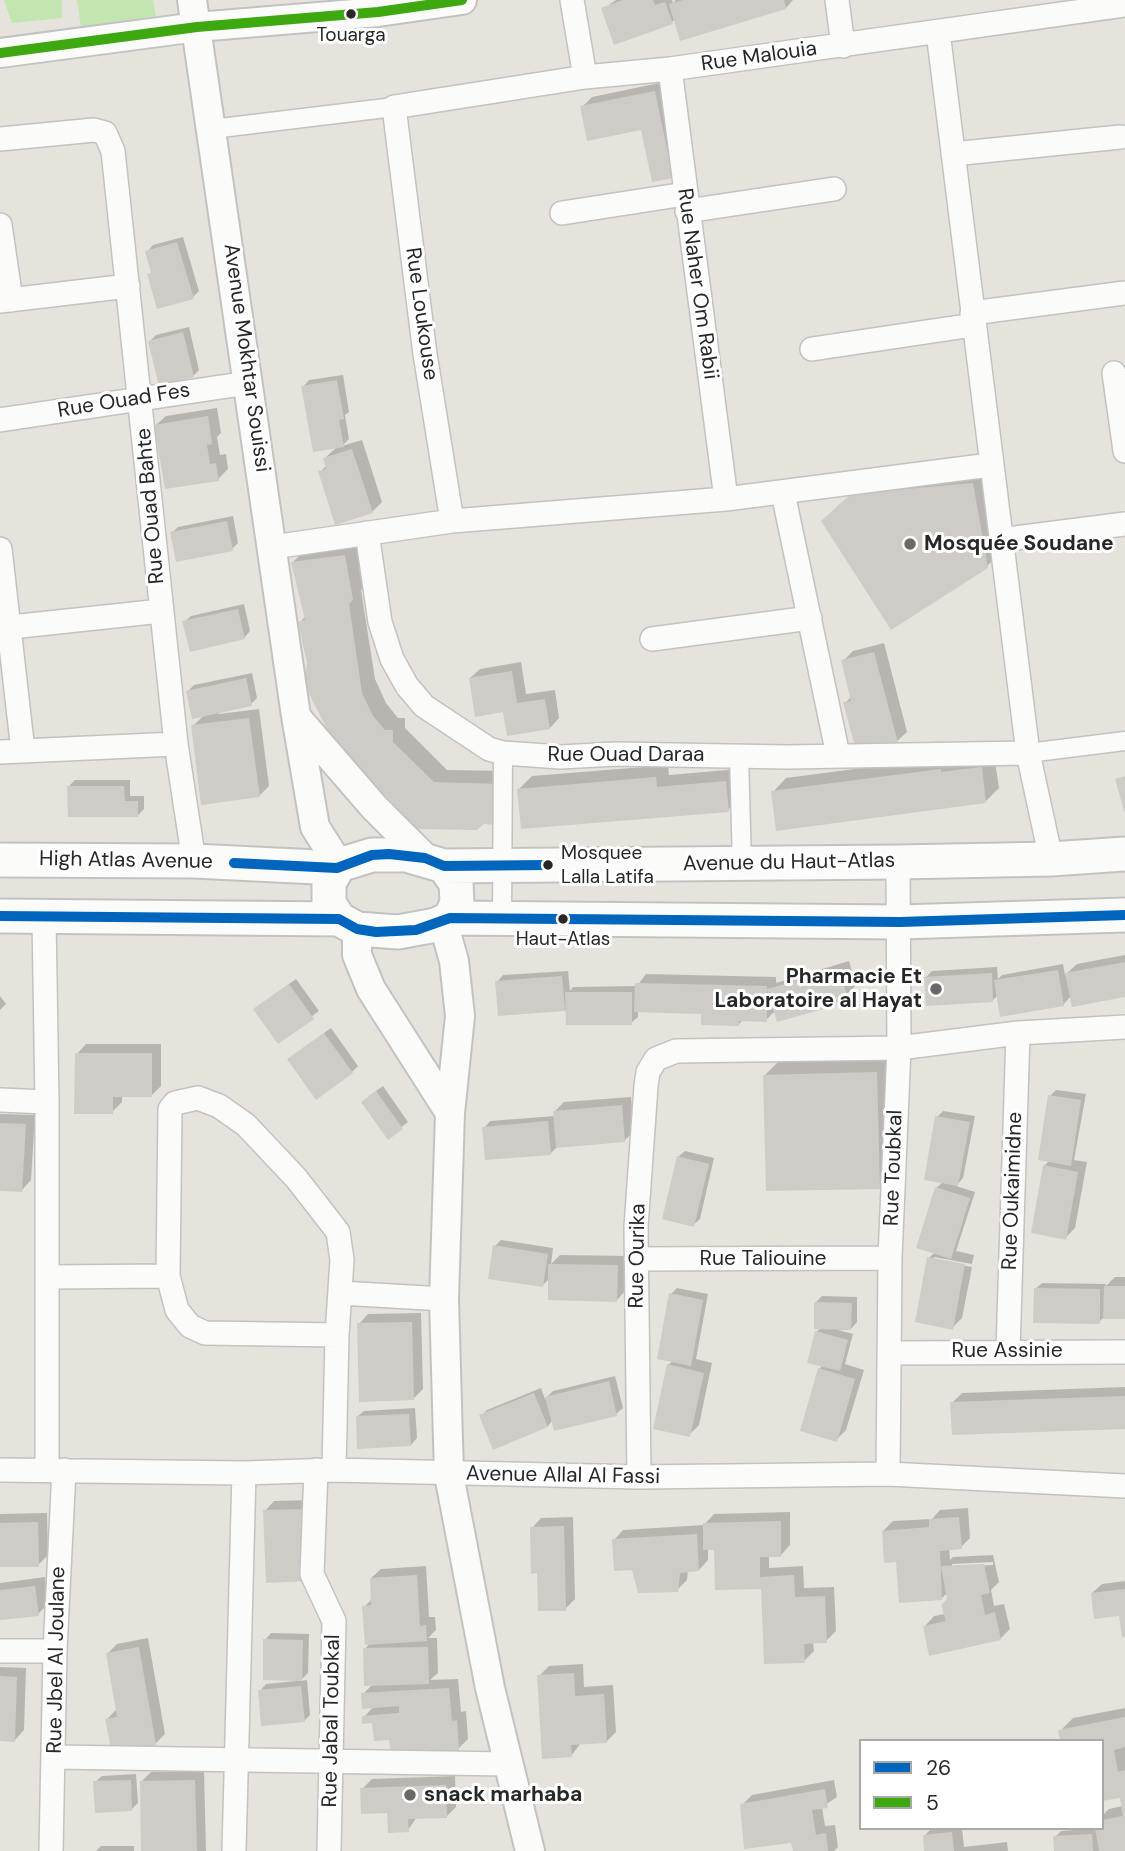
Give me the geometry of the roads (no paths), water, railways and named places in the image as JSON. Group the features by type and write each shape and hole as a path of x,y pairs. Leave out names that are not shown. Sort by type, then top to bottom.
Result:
{"main road":[{"path":"1051,859 1125,854"},
{"path":"348,924 329,904 329,883 338,867 372,855 434,862 456,883 457,902 446,920"},
{"name":"Avenue du Haut-Atlas","path":"434,862 505,865 742,865 1051,859"},
{"name":"High Atlas Avenue","path":"0,860 194,861 338,867"},
{"path":"0,916 348,924 398,932 446,920 502,918 900,922 1125,915"}],"street":[{"path":"0,53 194,13 378,12 462,0"},
{"path":"572,0 585,77"},
{"path":"837,0 843,46"},
{"name":"Rue Malouia","path":"394,107 585,77 670,69 843,46 1125,5"},
{"name":"Avenue Mokhtar Souissi","path":"194,13 296,716 315,827 338,867"},
{"path":"938,32 1028,753 1051,859"},
{"name":"Rue Naher Om Rabii","path":"670,69 726,499"},
{"path":"212,129 394,107"},
{"name":"Rue Loukouse","path":"394,107 425,354 452,521"},
{"name":"Rue Ouad Bahte","path":"0,139 94,130 105,133 113,150 176,744 194,861"},
{"path":"953,154 1120,137"},
{"path":"562,213 834,189"},
{"path":"0,225 5,300 128,286"},
{"path":"812,349 1125,293"},
{"path":"1114,373 1125,451"},
{"name":"Rue Ouad Fes","path":"0,420 248,383"},
{"path":"273,547 452,521 726,499 990,465"},
{"path":"783,493 838,755"},
{"path":"1000,540 1125,524"},
{"name":"Rue Ouad Daraa","path":"367,533 380,622 392,659 407,686 424,706 457,730 503,754 561,757 1028,753"},
{"path":"0,549 11,627 23,751"},
{"path":"11,627 161,611"},
{"path":"652,639 810,618"},
{"path":"296,716 374,807 434,862"},
{"path":"1028,753 1125,741"},
{"path":"0,752 176,744"},
{"path":"502,918 505,865 503,754"},
{"path":"739,755 742,865"},
{"name":"Rue Toubkal","path":"888,1474 890,1258 899,1048 898,862"},
{"name":"Rue Jbel Al Joulane","path":"44,916 48,1277 55,1470 55,1757 51,1851"},
{"path":"446,920 460,1016 450,1113 444,1299 449,1475 507,1764 530,1851"},
{"path":"348,924 371,989 450,1113"},
{"path":"899,1048 1018,1033 1125,1027"},
{"name":"Rue Oukaimidne","path":"1008,1350 1018,1033"},
{"name":"Rue Ourika","path":"639,1477 636,1259 648,1072 656,1059 676,1051 899,1048"},
{"name":"Rue Jabal Toubkal","path":"168,1276 170,1109 183,1099 198,1098 219,1106 246,1125 329,1219 338,1232 342,1247 325,1470 312,1574 334,1621 329,1851"},
{"path":"0,1100 47,1102"},
{"name":"Rue Taliouine","path":"636,1259 890,1258"},
{"path":"48,1277 168,1276 177,1310 196,1331 226,1335 337,1335"},
{"path":"340,1293 444,1299"},
{"name":"Rue Assinie","path":"890,1353 1008,1350 1125,1352"},
{"name":"Avenue Allal Al Fassi","path":"0,1470 244,1473 325,1470 449,1475 639,1477 888,1474 1125,1486"},
{"path":"234,1851 244,1473"},
{"path":"0,1651 55,1651"},
{"path":"55,1757 238,1762 507,1764"}],"place":[{"name":"Touarga","path":"351,14"},
{"name":"Mosquée Soudane","path":"910,544"},
{"name":"Mosquee Lalla Latifa","path":"548,865"},
{"name":"Haut-Atlas","path":"563,919"},
{"name":"Pharmacie Et Laboratoire al Hayat","path":"936,989"},
{"name":"snack marhaba","path":"410,1795"}]}
